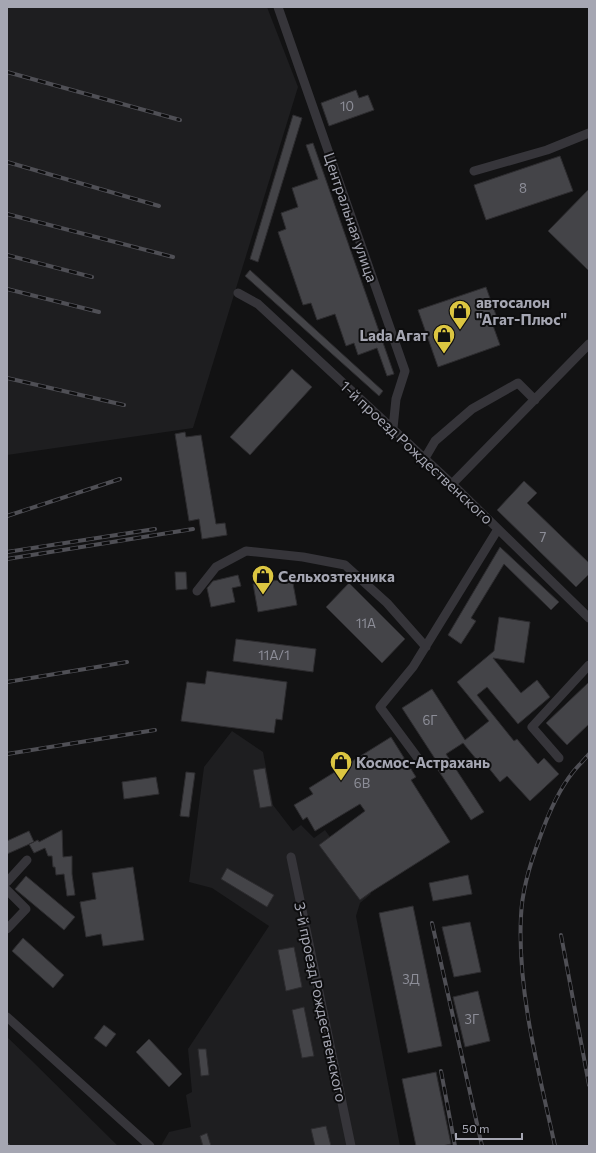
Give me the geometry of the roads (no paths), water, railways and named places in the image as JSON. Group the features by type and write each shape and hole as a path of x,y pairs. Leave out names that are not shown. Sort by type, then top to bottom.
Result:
{"street":[{"name":"Центральная улица","path":"278,7 405,370 396,399 392,428"},
{"path":"474,171 548,150 589,133"},
{"name":"1-й проезд Рождественского","path":"238,293 258,304 425,458 589,618"},
{"path":"452,484 589,344"},
{"path":"425,458 435,441 448,429 472,409 496,394 518,384 535,400"},
{"path":"420,761 380,707 414,667 498,529"},
{"path":"197,591 216,567 246,550 303,557 345,565 388,603 426,647"},
{"path":"559,758 532,727 589,665"},
{"name":"3-й проезд Рождественского","path":"291,857 351,1146"},
{"path":"7,882 27,860"},
{"path":"7,890 26,909 7,929"},
{"path":"7,1017 150,1146"}],"railway":[{"path":"7,72 180,120"},
{"path":"7,162 159,206"},
{"path":"7,214 173,257"},
{"path":"7,255 92,277"},
{"path":"7,289 99,312"},
{"path":"7,378 124,405"},
{"path":"7,516 120,479"},
{"path":"7,552 155,529"},
{"path":"7,559 193,529"},
{"path":"7,682 127,662"},
{"path":"7,754 155,730"},
{"path":"555,1146 530,1031 522,973 521,916 525,887 530,868 549,814 557,796 567,780 589,754"},
{"path":"432,923 482,1146"},
{"path":"561,935 589,1085"},
{"path":"441,1071 455,1146"}],"place":[{"name":"автосалон \"Агат-Плюс\"","path":"460,330"},
{"name":"Lada Агат","path":"444,354"},
{"name":"Сельхозтехника","path":"263,596"},
{"name":"Космос-Астрахань","path":"341,782"}]}
